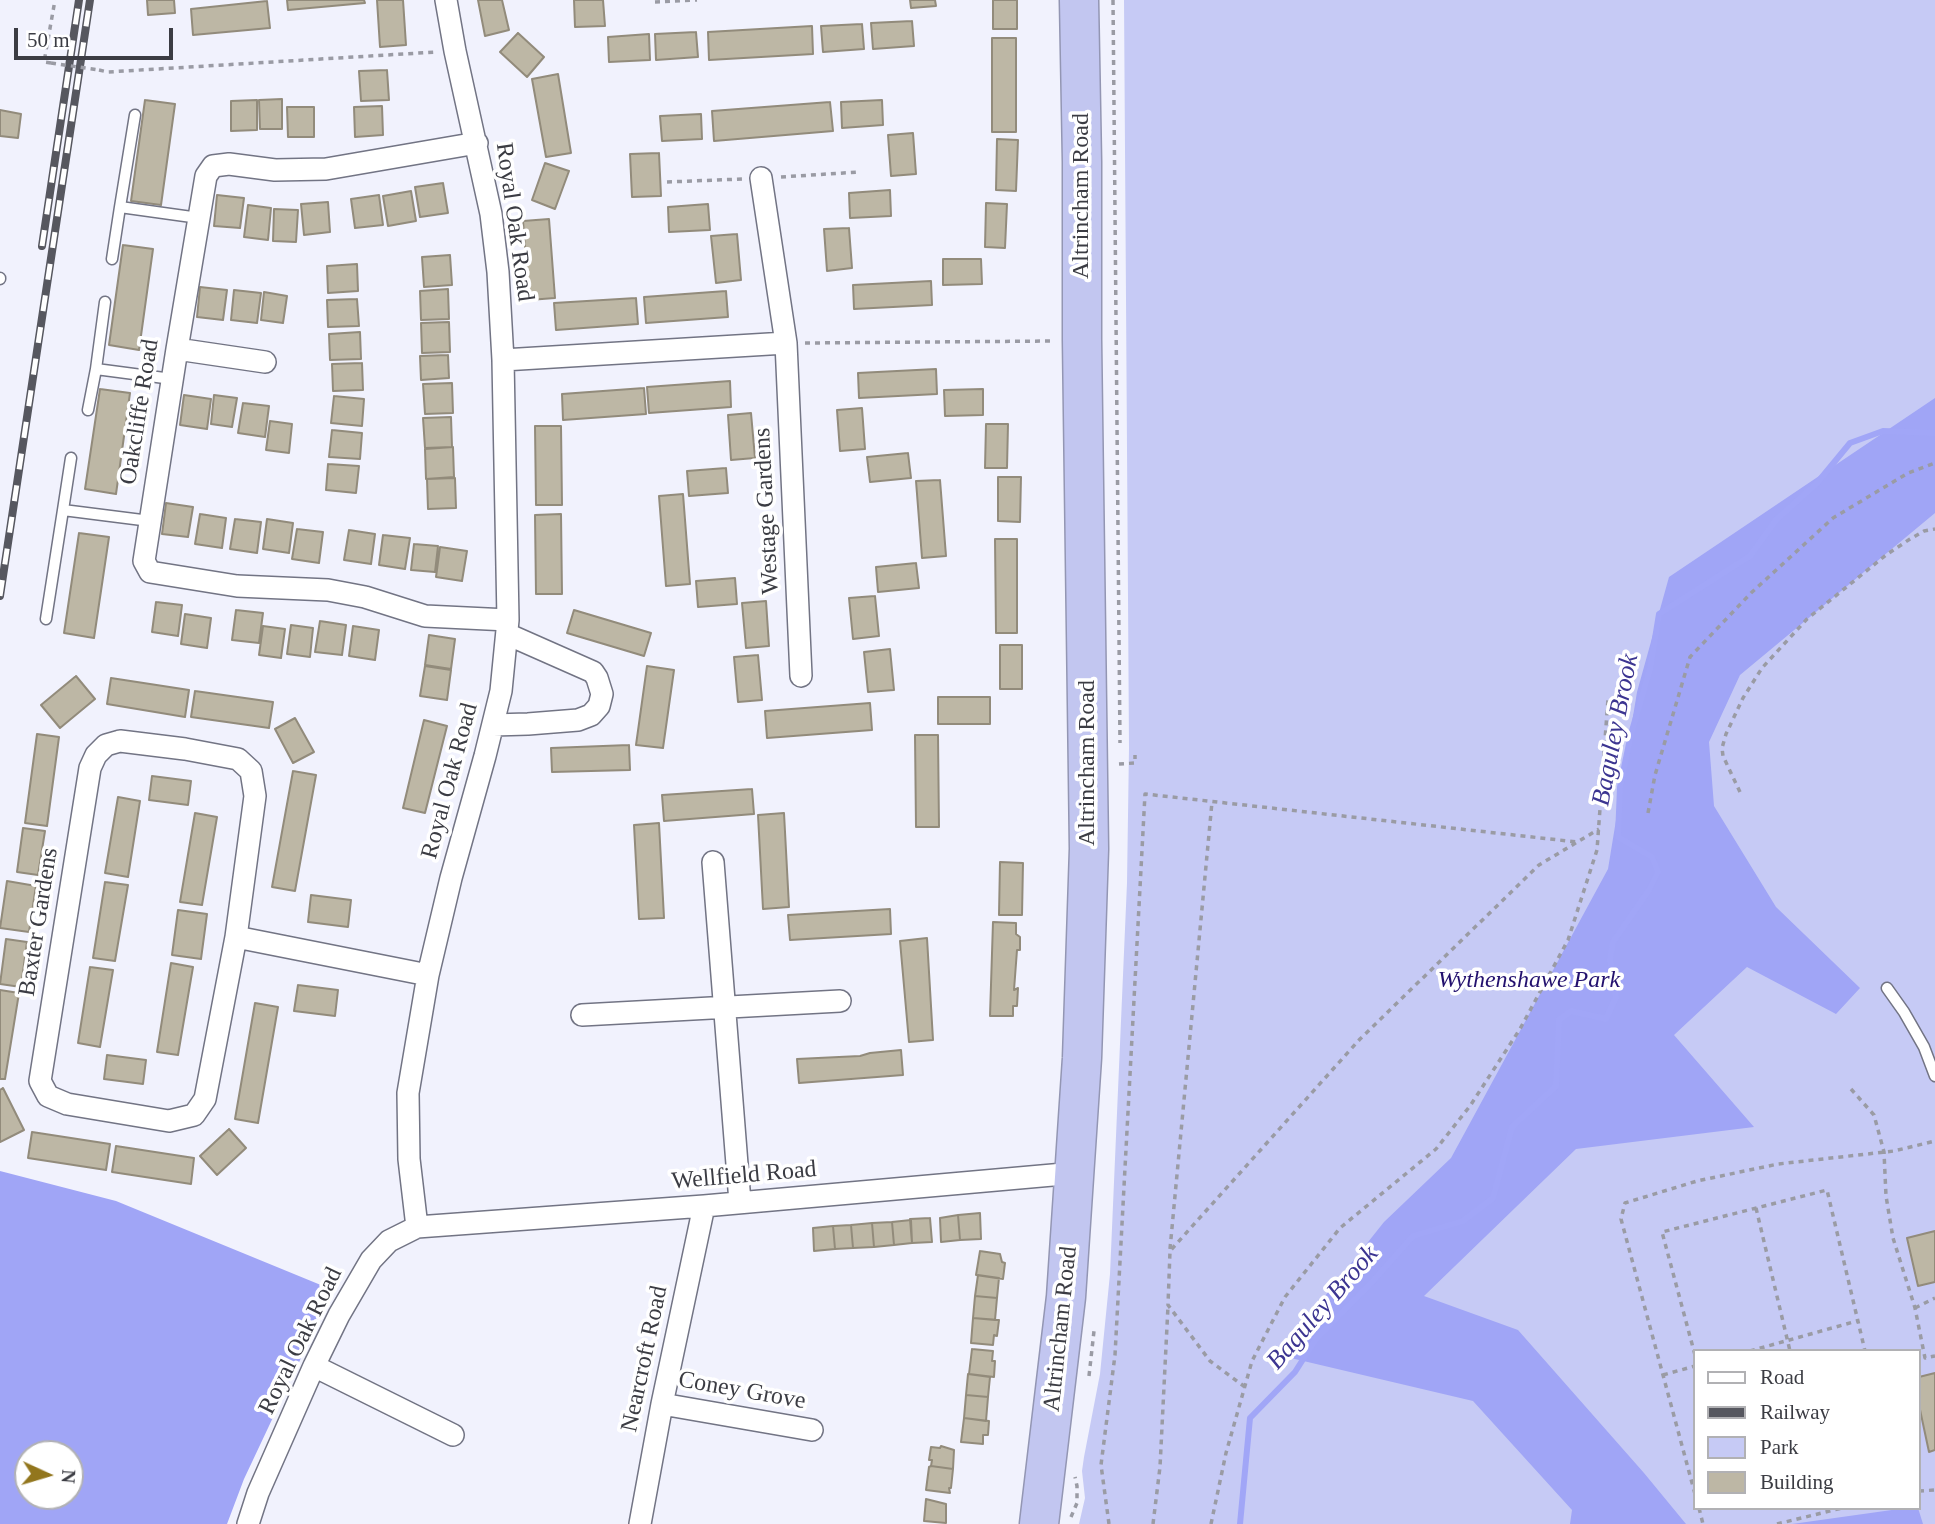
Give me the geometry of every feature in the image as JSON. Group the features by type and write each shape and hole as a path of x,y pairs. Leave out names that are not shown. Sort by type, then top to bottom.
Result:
{"highway":[{"name":"Altrincham Road","path":"1039,1524 1066,1297 1082,1058 1089,849 1079,0"}],"street":[{"name":"Royal Oak Road","path":"248,1524 258,1493 339,1315 371,1260 389,1241 417,1227 410,1159 408,1093 428,975 501,691 507,627 503,360 497,260 491,214 446,0"},
{"name":"Oakcliffe Road","path":"477,143 326,169 275,170 229,164 213,166 206,176 144,561 150,572 237,586 328,590 365,597 425,616 507,627"},
{"name":"Westage Gardens","path":"761,178 786,343 801,676"},
{"path":"503,360 786,343"},
{"path":"177,349 265,362"},
{"path":"493,724 578,720 591,715 599,706 602,694 593,672 507,627"},
{"name":"Baxter Gardens","path":"120,741 185,749 238,759 251,771 255,796 236,937 205,1099 194,1115 169,1121 67,1104 48,1096 40,1081 90,768 96,755 106,745 120,741"},
{"path":"713,862 740,1202"},
{"path":"236,937 428,975"},
{"path":"582,1015 840,1001"},
{"name":"Wellfield Road","path":"417,1227 704,1206 1075,1173"},
{"name":"Nearcroft Road","path":"640,1524 662,1404 704,1206"},
{"path":"314,1366 453,1435"},
{"name":"Coney Grove","path":"662,1404 812,1430"}],"lane":[{"path":"113,259 135,115"},
{"path":"120,207 199,218"},
{"path":"88,410 105,302"},
{"path":"96,369 172,379"},
{"path":"46,619 71,458"},
{"path":"63,510 150,521"},
{"path":"1887,988 1924,1047 1935,1076"},
{"path":"1924,1047 1935,1041"}],"path":[{"path":"55,0 44,62 108,72 455,51"},
{"path":"655,2 697,0"},
{"path":"786,343 1082,340"},
{"path":"1648,813 1655,775 1690,657 1751,593 1833,518 1908,473 1935,463"},
{"path":"1740,792 1723,756 1722,748 1743,698 1762,668 1807,619 1886,555 1924,531 1935,529"},
{"path":"1211,1524 1226,1453 1252,1361 1285,1297 1340,1228 1436,1149 1470,1106 1520,1029 1568,940 1597,850 1608,699"},
{"path":"1119,764 1135,763 1135,755"},
{"path":"1109,1524 1101,1465 1115,1355 1145,794 1577,842"},
{"path":"1153,1524 1160,1467 1170,1251 1212,802"},
{"path":"1170,1251 1360,1039 1539,865 1599,829"},
{"path":"1850,1089 1874,1115 1884,1152 1886,1196 1893,1238 1915,1308 1925,1358 1935,1356"},
{"path":"1694,1490 1621,1219 1625,1203 1697,1181 1778,1164 1884,1152 1935,1142"},
{"path":"1694,1351 1662,1232 1827,1190 1864,1349"},
{"path":"1756,1208 1789,1349"},
{"path":"1915,1308 1935,1298"},
{"path":"1168,1306 1210,1361 1245,1387"},
{"path":"1757,1349 1857,1321"},
{"path":"1663,1375 1694,1366"},
{"path":"1776,1524 1834,1510"}],"green space":[{"name":"Wythenshawe Park","path":"1124,0 1935,0 1935,1524 1079,1524 1085,1498 1082,1471 1100,1374 1110,1274 1127,883 1129,748"}],"shaded area":[{"path":"1935,398 1935,513 1740,675 1709,742 1714,806 1776,907 1860,988 1836,1014 1747,967 1674,1035 1754,1127 1576,1149 1424,1296 1518,1330 1686,1524 1570,1524 1572,1510 1473,1401 1278,1355 1384,1222 1451,1158 1608,869 1637,692 1669,577"},
{"path":"0,1171 116,1201 333,1290 244,1479 227,1524 0,1524"},
{"path":"1892,1510 1919,1510 1923,1524 1792,1524"}],"building":[{"path":"147,0 174,0 175,13 148,15"},
{"path":"287,0 364,0 365,3 288,10"},
{"path":"377,0 403,0 406,45 380,47"},
{"path":"478,0 502,0 509,30 485,36"},
{"path":"574,0 603,0 605,26 575,27"},
{"path":"910,0 935,0 936,6 911,8"},
{"path":"993,0 1017,0 1017,29 993,29"},
{"path":"267,1 270,28 193,35 191,9"},
{"path":"912,21 914,46 873,49 871,23"},
{"path":"862,24 864,49 823,52 821,26"},
{"path":"812,26 813,54 709,60 708,32"},
{"path":"696,32 698,57 656,60 655,34"},
{"path":"518,33 544,57 527,77 500,52"},
{"path":"649,34 650,60 609,62 608,37"},
{"path":"992,38 1016,38 1016,132 992,132"},
{"path":"387,70 389,100 361,101 359,71"},
{"path":"558,74 571,153 546,157 532,79"},
{"path":"282,99 282,129 260,129 259,100"},
{"path":"145,100 175,104 161,205 131,201"},
{"path":"257,100 257,130 231,131 231,101"},
{"path":"882,100 883,125 842,128 841,102"},
{"path":"830,102 833,131 714,141 712,111"},
{"path":"382,106 383,135 355,137 354,107"},
{"path":"287,107 314,107 314,137 288,137"},
{"path":"0,110 21,114 18,138 0,136"},
{"path":"701,114 702,139 662,141 660,116"},
{"path":"913,133 916,174 891,176 888,135"},
{"path":"997,139 1018,140 1016,191 996,190"},
{"path":"659,153 661,196 632,197 630,154"},
{"path":"545,163 569,171 555,209 532,200"},
{"path":"443,183 448,213 420,217 415,187"},
{"path":"890,190 891,216 850,218 849,193"},
{"path":"411,191 416,221 388,226 383,196"},
{"path":"217,195 244,198 240,228 214,226"},
{"path":"379,195 383,225 355,228 351,199"},
{"path":"328,202 330,232 304,235 301,204"},
{"path":"986,203 1007,204 1005,248 985,247"},
{"path":"708,204 710,230 669,232 668,207"},
{"path":"248,205 271,208 268,240 244,237"},
{"path":"274,209 298,210 296,242 273,241"},
{"path":"549,219 555,298 529,300 523,221"},
{"path":"849,228 852,268 827,271 824,229"},
{"path":"737,234 741,280 716,283 711,236"},
{"path":"123,245 153,249 139,350 109,345"},
{"path":"450,255 452,285 424,287 422,257"},
{"path":"943,259 981,259 982,284 943,285"},
{"path":"357,264 358,291 328,293 327,266"},
{"path":"931,281 932,305 854,309 853,285"},
{"path":"200,287 227,290 223,320 197,317"},
{"path":"448,289 449,319 421,320 420,291"},
{"path":"234,290 261,293 257,323 231,320"},
{"path":"726,291 728,317 646,323 644,297"},
{"path":"264,292 287,296 283,323 261,320"},
{"path":"636,298 638,324 556,330 554,303"},
{"path":"357,299 359,326 328,327 327,300"},
{"path":"449,322 450,352 422,353 421,323"},
{"path":"360,332 361,359 330,360 329,334"},
{"path":"448,355 449,378 421,380 420,356"},
{"path":"362,363 363,390 333,391 332,364"},
{"path":"936,369 937,394 859,398 858,373"},
{"path":"730,381 731,407 649,413 647,387"},
{"path":"452,383 453,413 425,414 423,384"},
{"path":"644,388 646,414 563,420 562,394"},
{"path":"100,389 130,393 116,494 85,489"},
{"path":"983,389 983,415 945,416 944,390"},
{"path":"184,395 211,399 207,429 180,425"},
{"path":"214,395 237,398 232,427 211,424"},
{"path":"334,396 364,399 362,426 331,423"},
{"path":"243,403 269,406 265,437 238,433"},
{"path":"862,408 865,449 840,451 837,410"},
{"path":"751,413 755,458 731,460 728,415"},
{"path":"451,417 452,447 425,448 423,418"},
{"path":"270,421 292,424 289,453 266,450"},
{"path":"986,424 1008,424 1007,468 985,468"},
{"path":"535,426 561,426 562,505 536,505"},
{"path":"332,430 362,433 360,459 329,457"},
{"path":"453,447 454,477 426,479 425,449"},
{"path":"908,453 911,478 870,482 867,457"},
{"path":"328,464 359,466 356,493 326,490"},
{"path":"726,468 728,493 689,496 687,471"},
{"path":"998,477 1021,477 1020,522 998,521"},
{"path":"455,478 456,508 428,509 427,479"},
{"path":"940,480 946,556 922,558 916,481"},
{"path":"683,494 690,584 666,586 659,496"},
{"path":"166,503 193,507 188,537 162,534"},
{"path":"200,514 226,518 222,548 195,544"},
{"path":"561,514 562,594 536,594 535,515"},
{"path":"235,519 261,522 257,553 230,549"},
{"path":"267,519 293,523 289,553 263,549"},
{"path":"297,529 323,532 319,563 292,559"},
{"path":"349,530 375,534 371,564 344,560"},
{"path":"79,533 109,537 94,638 64,633"},
{"path":"383,535 410,538 405,569 379,565"},
{"path":"995,539 1017,539 1017,633 996,633"},
{"path":"414,544 438,546 435,572 411,570"},
{"path":"440,547 467,551 462,581 436,577"},
{"path":"916,563 919,588 878,592 876,567"},
{"path":"735,578 737,604 698,607 696,581"},
{"path":"875,596 879,636 853,639 849,598"},
{"path":"766,601 769,646 746,648 742,603"},
{"path":"156,602 182,605 178,636 152,632"},
{"path":"236,610 263,613 259,643 232,640"},
{"path":"574,610 651,633 644,656 567,633"},
{"path":"185,614 211,618 207,648 181,644"},
{"path":"320,621 346,625 342,655 315,652"},
{"path":"291,625 313,628 310,657 287,654"},
{"path":"263,626 285,629 281,658 259,655"},
{"path":"353,626 379,630 375,660 349,656"},
{"path":"429,635 455,639 451,669 425,665"},
{"path":"1000,645 1022,645 1022,689 1000,689"},
{"path":"890,649 894,690 868,692 864,652"},
{"path":"758,655 762,700 738,702 734,657"},
{"path":"425,666 451,670 447,700 420,696"},
{"path":"647,666 674,670 663,748 636,745"},
{"path":"76,676 95,699 60,728 41,705"},
{"path":"111,678 189,690 185,717 107,704"},
{"path":"195,691 273,702 269,728 191,717"},
{"path":"938,697 990,697 990,724 938,724"},
{"path":"870,703 872,730 767,738 765,711"},
{"path":"295,718 314,752 293,763 275,729"},
{"path":"424,720 447,726 425,813 403,808"},
{"path":"37,734 59,737 47,826 25,823"},
{"path":"915,735 938,735 939,827 916,827"},
{"path":"629,745 630,770 552,772 551,748"},
{"path":"293,771 316,775 295,891 272,887"},
{"path":"152,776 191,781 188,805 149,800"},
{"path":"752,789 754,814 664,821 662,795"},
{"path":"118,797 140,801 128,877 105,873"},
{"path":"195,813 217,817 202,905 180,902"},
{"path":"784,813 789,907 763,909 758,815"},
{"path":"659,823 664,918 639,919 634,825"},
{"path":"23,828 45,831 38,875 17,872"},
{"path":"1000,862 1023,863 1022,915 999,915"},
{"path":"7,881 36,886 29,932 0,928"},
{"path":"105,882 128,885 115,961 93,958"},
{"path":"311,895 351,900 348,927 308,922"},
{"path":"890,909 891,934 790,940 788,915"},
{"path":"178,910 207,914 201,959 172,955"},
{"path":"993,922 1016,923 1016,934 1020,937 1014,990 1018,988 1017,1006 1013,1006 1013,1016 990,1016"},
{"path":"927,938 933,1040 909,1042 900,941"},
{"path":"6,939 27,942 21,987 0,984"},
{"path":"171,963 193,967 178,1055 157,1052"},
{"path":"90,967 113,970 100,1047 78,1043"},
{"path":"298,985 338,990 335,1016 294,1011"},
{"path":"0,990 19,993 5,1079 0,1079"},
{"path":"255,1003 278,1007 258,1123 235,1119"},
{"path":"901,1050 903,1075 799,1083 797,1059 860,1056"},
{"path":"107,1055 146,1060 143,1084 104,1079"},
{"path":"3,1088 24,1130 0,1142 0,1090"},
{"path":"229,1129 246,1148 217,1175 200,1156"},
{"path":"32,1132 110,1144 106,1170 28,1158"},
{"path":"116,1146 194,1158 191,1184 112,1172"},
{"path":"980,1213 981,1239 960,1240 958,1215"},
{"path":"958,1215 960,1240 941,1242 940,1218"},
{"path":"930,1218 932,1242 912,1243 910,1219"},
{"path":"911,1220 912,1243 894,1245 892,1222"},
{"path":"892,1222 894,1245 874,1247 872,1223"},
{"path":"872,1223 874,1247 853,1248 851,1225"},
{"path":"851,1225 853,1248 835,1249 833,1226"},
{"path":"833,1226 835,1249 814,1251 813,1228"},
{"path":"1935,1231 1935,1282 1918,1286 1907,1238"},
{"path":"980,1251 1000,1254 1002,1262 1005,1263 1003,1279 976,1275"},
{"path":"978,1275 999,1278 997,1298 975,1296"},
{"path":"975,1296 997,1298 995,1320 973,1318"},
{"path":"973,1318 999,1320 993,1345 971,1343"},
{"path":"972,1349 993,1351 994,1377 969,1374"},
{"path":"1935,1373 1935,1450 1929,1452 1921,1414 1921,1376"},
{"path":"968,1374 990,1377 988,1397 966,1395"},
{"path":"966,1395 988,1397 986,1421 964,1418"},
{"path":"964,1418 989,1421 988,1435 983,1435 983,1444 961,1442"},
{"path":"941,1446 954,1450 953,1469 931,1466 931,1447"},
{"path":"931,1466 953,1469 950,1493 926,1490"},
{"path":"926,1499 946,1504 946,1523 924,1521"}],"waterway":[{"name":"Baguley Brook","path":"1240,1524 1250,1418 1295,1372 1316,1339 1413,1236 1463,1221 1493,1198 1512,1127 1556,1086 1559,1020 1571,1011 1606,1019 1616,997 1610,959 1613,942 1649,890 1658,872 1652,857 1618,837 1620,787 1631,734 1650,669 1659,614 1750,556 1776,520 1817,483 1850,443 1883,431 1935,433"}],"railway":[{"path":"42,246 79,0"},
{"path":"0,596 90,0"}]}
